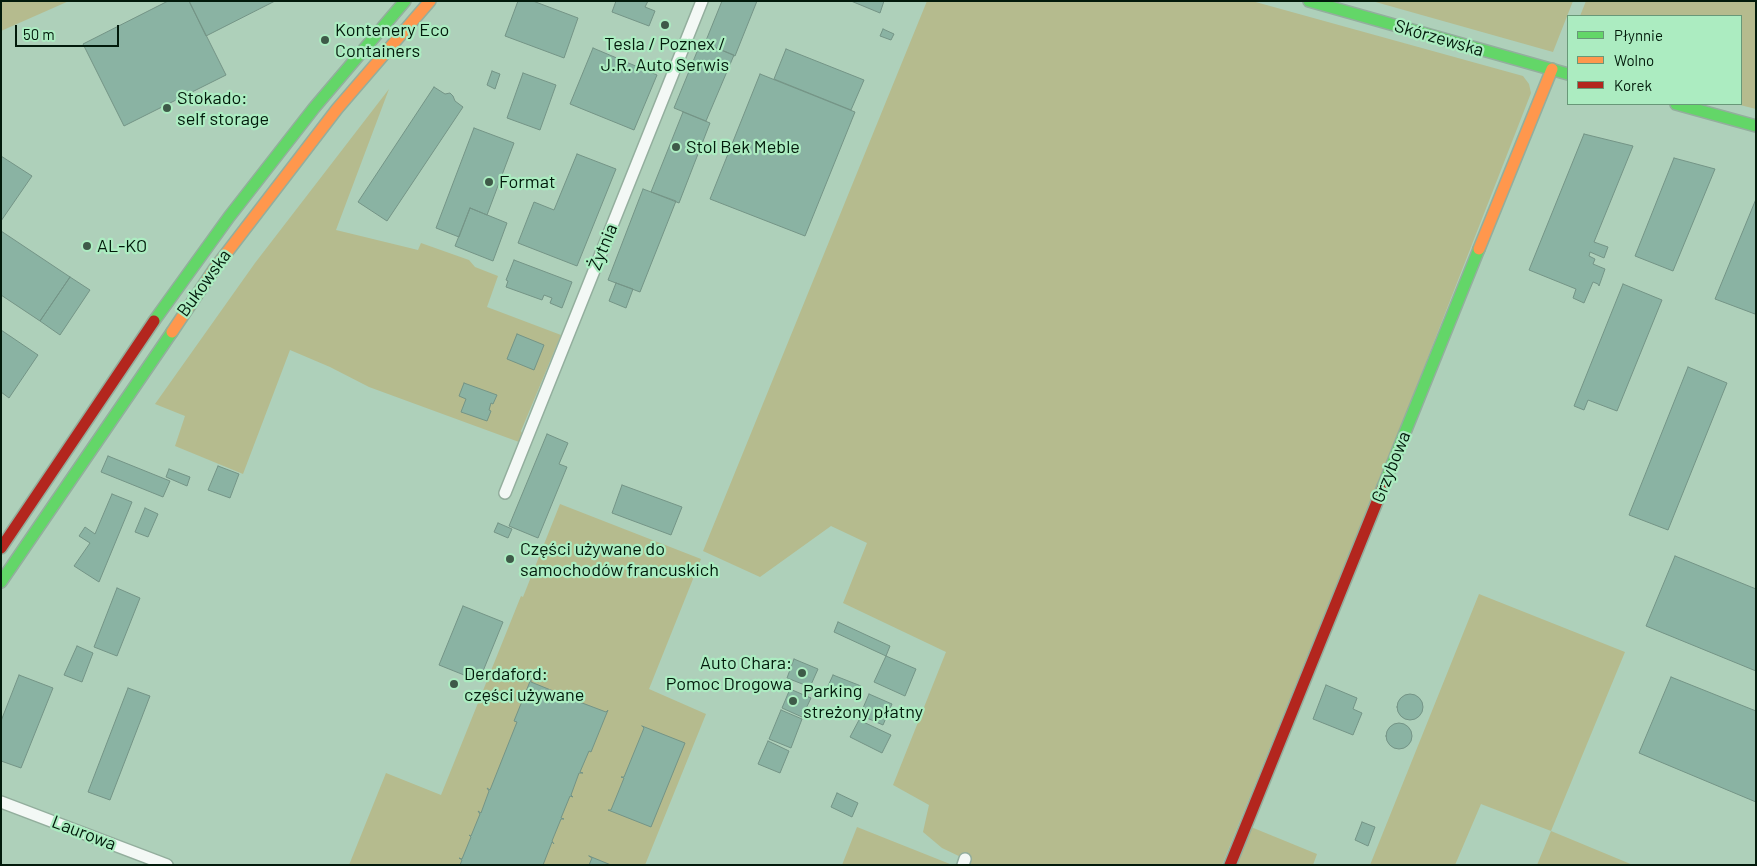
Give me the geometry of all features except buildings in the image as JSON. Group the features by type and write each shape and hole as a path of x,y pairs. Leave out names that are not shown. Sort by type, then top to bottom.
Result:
{"main road":[{"name":"Bukowska","path":"1,548 148,330 229,217 314,108 405,1"},
{"name":"Bukowska","path":"1,582 173,326 230,247 337,109 430,1"},
{"name":"Skórzewska","path":"1309,1 1567,74"},
{"name":"Grzybowa","path":"1230,865 1552,69"},
{"path":"1680,105 1756,126"}],"street":[{"name":"Żytnia","path":"505,493 702,1"},
{"name":"Laurowa","path":"1,802 167,865"}],"green space":[{"path":"1,1 69,1 1,31"},
{"path":"927,1 1252,1 1523,76 1529,84 1531,93 1400,429 1222,865 970,865 965,859 942,848 923,832 929,805 893,785 946,652 843,603 867,543 831,526 760,577 703,551"},
{"path":"1372,1 1573,1 1553,52"},
{"path":"1586,1 1756,1 1756,109 1740,105 1742,105 1742,15 1580,15"},
{"path":"389,89 336,230 418,250 421,243 469,260 475,267 498,276 487,307 561,335 521,431 523,435 519,442 369,387 330,367 290,350 243,474 175,446 185,416 155,404 255,263"},
{"path":"560,504 701,559 649,689 706,714 645,865 349,865 386,773 441,795"},
{"path":"1479,594 1625,652 1551,831 1481,804 1455,865 1370,865"},
{"path":"857,827 950,864 951,865 842,865"},
{"path":"1251,827 1317,854 1313,865 1236,865"},
{"path":"1551,831 1633,865 1537,865"}],"traffic: fast":[{"path":"154,321 229,217 314,108 405,1"},
{"path":"1309,1 1567,74"},
{"path":"1680,105 1756,126"},
{"path":"1383,487 1479,249"},
{"path":"1,582 172,332"}],"traffic: slow":[{"path":"172,332 215,268 337,109 430,1"},
{"path":"1479,249 1552,69"}],"traffic: jam":[{"path":"1,548 154,321"},
{"path":"1230,865 1383,487"}],"place":[{"name":"Tesla / Poznex / J.R. Auto Serwis","path":"665,25"},
{"name":"Kontenery Eco Containers","path":"325,40"},
{"name":"Stokado: self storage","path":"167,108"},
{"name":"Stol Bek Meble","path":"676,147"},
{"name":"Format","path":"489,182"},
{"name":"AL-KO","path":"87,246"},
{"name":"Części używane do samochodów francuskich","path":"510,559"},
{"name":"Auto Chara: Pomoc Drogowa","path":"802,673"},
{"name":"Derdaford: części używane","path":"454,684"},
{"name":"Parking streżony płatny","path":"793,701"}]}
